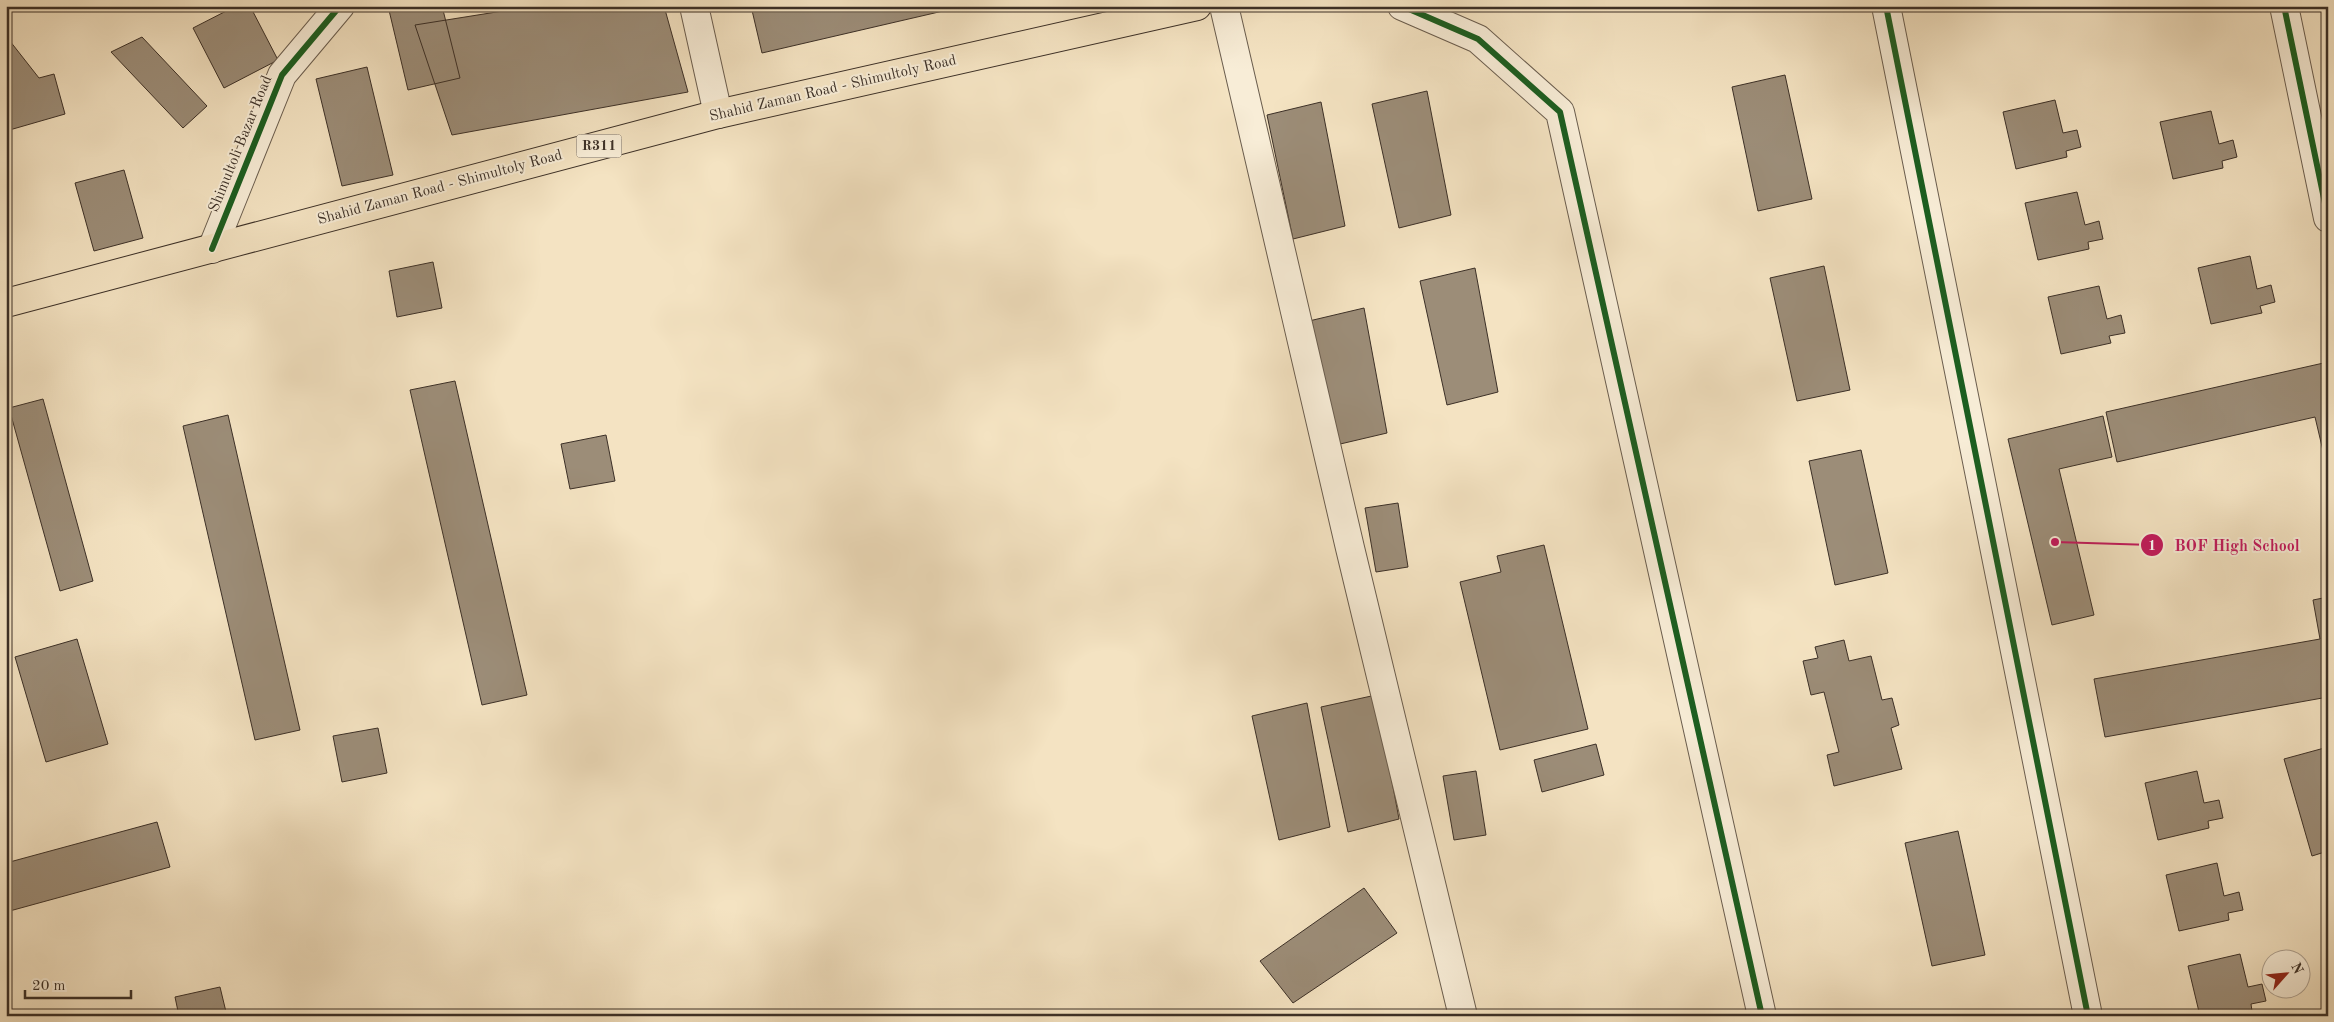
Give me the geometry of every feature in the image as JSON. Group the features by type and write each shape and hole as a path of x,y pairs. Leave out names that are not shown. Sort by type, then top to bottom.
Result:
{"main road":[{"name":"Shahid Zaman Road - Shimultoly Road","path":"6,303 718,114 1197,6"}],"street":[{"name":"Shimultoli Bazar Road","path":"212,249 282,75 340,6"},
{"path":"694,6 718,114"},
{"path":"1224,6 1350,548 1463,1016"},
{"path":"1402,6 1478,39 1560,112 1762,1016"},
{"path":"1886,6 2088,1016"},
{"path":"2284,6 2328,218"}],"building":[{"path":"236,6 250,6 278,60 224,88 193,28"},
{"path":"388,6 442,6 460,78 408,90"},
{"path":"450,6 476,6 451,11"},
{"path":"534,6 664,6 688,92 452,135 415,25"},
{"path":"751,6 956,6 956,8 762,53"},
{"path":"6,36 39,78 54,74 65,114 6,131"},
{"path":"142,37 207,106 183,128 111,52"},
{"path":"367,67 393,175 342,186 316,79"},
{"path":"1785,75 1812,199 1758,211 1732,87"},
{"path":"1427,91 1451,215 1399,228 1372,104"},
{"path":"2055,100 2063,133 2077,130 2081,147 2066,151 2067,157 2016,169 2003,112"},
{"path":"1321,102 1345,226 1293,239 1267,115"},
{"path":"2211,111 2219,144 2233,140 2237,157 2222,161 2223,168 2173,179 2160,122"},
{"path":"124,170 143,238 94,251 75,183"},
{"path":"2077,192 2085,225 2099,221 2103,239 2088,242 2089,249 2038,260 2025,203"},
{"path":"2250,256 2257,289 2271,285 2275,302 2260,306 2262,313 2211,324 2198,268"},
{"path":"433,262 442,308 397,317 389,271"},
{"path":"1824,266 1850,390 1797,401 1770,278"},
{"path":"1475,268 1498,392 1447,405 1420,281"},
{"path":"2099,286 2107,319 2121,315 2125,333 2109,336 2111,343 2061,354 2048,297"},
{"path":"1364,308 1387,433 1336,445 1309,321"},
{"path":"2328,362 2328,472 2315,417 2117,462 2106,412"},
{"path":"455,381 527,695 482,705 410,390"},
{"path":"43,399 93,581 60,591 9,408"},
{"path":"228,415 300,730 255,740 183,426"},
{"path":"2103,416 2112,457 2059,469 2094,615 2052,625 2008,439"},
{"path":"606,435 615,481 570,489 561,444"},
{"path":"1861,450 1888,573 1835,585 1809,461"},
{"path":"1398,503 1408,567 1376,572 1365,508"},
{"path":"1544,545 1588,729 1500,750 1460,582 1501,572 1497,556"},
{"path":"2328,597 2328,697 2105,737 2094,679 2320,639 2313,600"},
{"path":"77,639 108,744 46,762 15,657"},
{"path":"1844,640 1849,661 1871,656 1882,700 1892,698 1899,725 1891,728 1902,769 1834,786 1827,755 1839,752 1824,692 1811,695 1803,661 1818,658 1815,647"},
{"path":"1376,695 1399,819 1348,832 1321,707"},
{"path":"1307,703 1330,827 1279,840 1252,716"},
{"path":"378,728 387,773 342,782 333,736"},
{"path":"1596,744 1604,775 1542,792 1534,760"},
{"path":"2328,747 2328,851 2312,856 2284,759"},
{"path":"1476,771 1486,835 1454,840 1443,776"},
{"path":"2197,771 2204,803 2219,800 2223,818 2208,821 2209,828 2158,840 2145,783"},
{"path":"157,822 170,867 6,912 6,863"},
{"path":"1958,831 1985,955 1932,966 1905,843"},
{"path":"2217,863 2224,896 2239,892 2243,910 2228,913 2229,920 2179,931 2166,875"},
{"path":"1364,888 1397,933 1293,1003 1260,961"},
{"path":"2240,954 2248,987 2262,984 2262,1000 2266,1001 2251,1004 2252,1011 2231,1016 2200,1016 2188,966"},
{"path":"220,987 227,1016 179,1016 175,997"}],"cycle path":[{"path":"212,249 282,75 340,6"},
{"path":"1402,6 1478,39 1560,112 1762,1016"},
{"path":"1886,6 2088,1016"},
{"path":"2284,6 2328,218"}],"place":[{"name":"BOF High School","path":"2055,542"}]}
